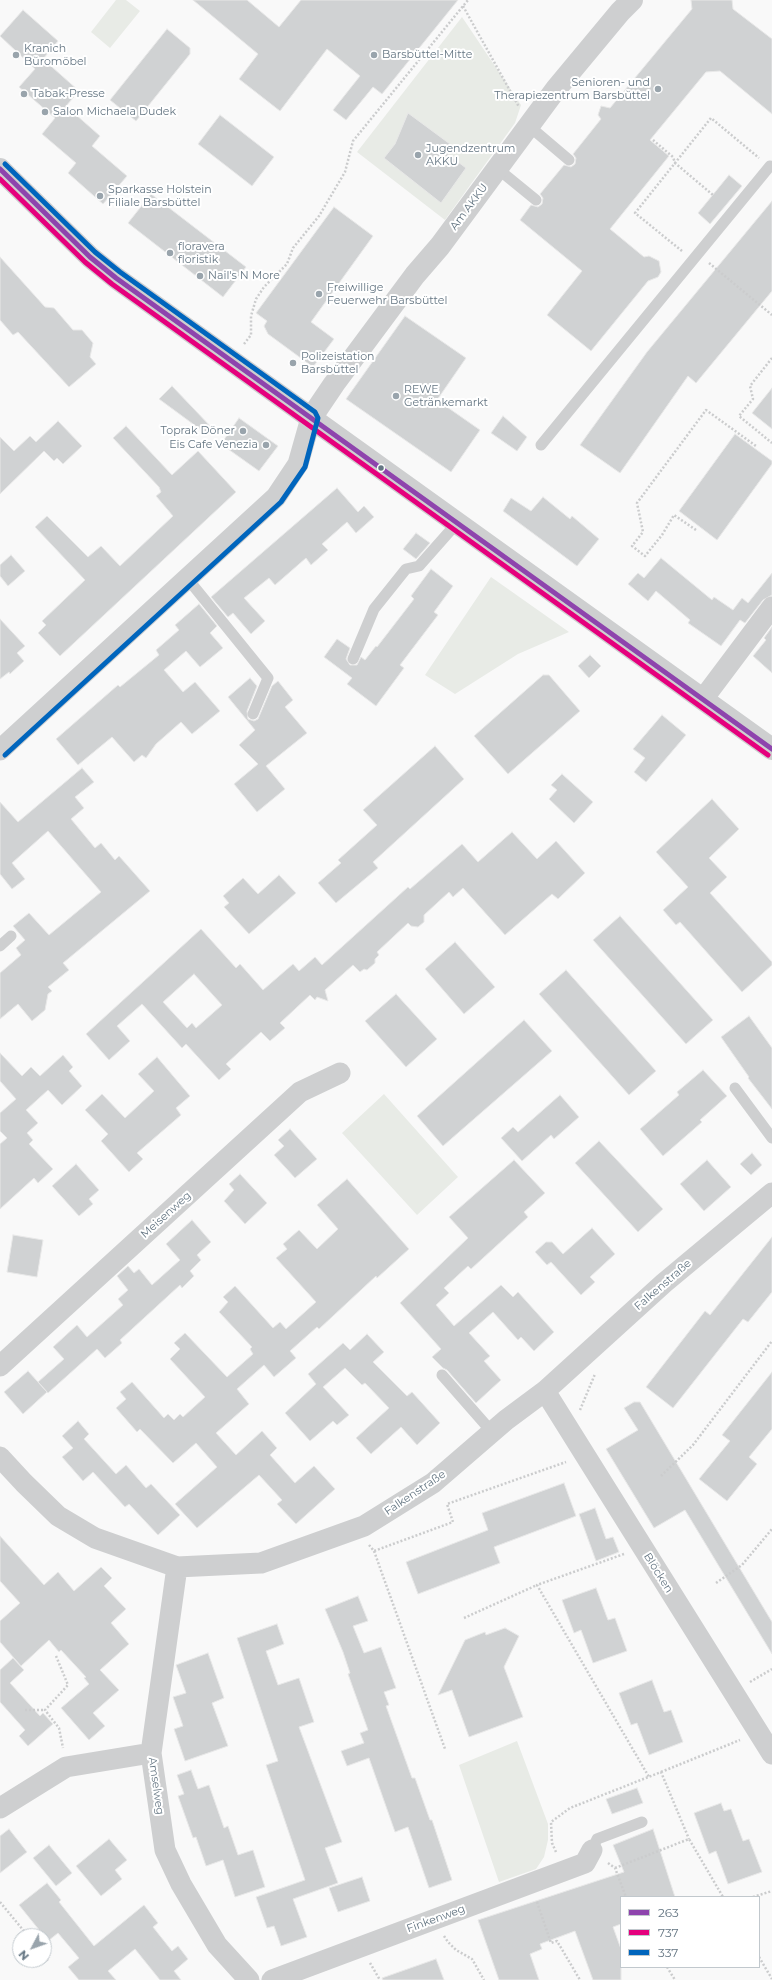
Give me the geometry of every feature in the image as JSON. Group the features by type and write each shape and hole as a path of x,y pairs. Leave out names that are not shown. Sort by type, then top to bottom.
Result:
{"street":[{"name":"Am AKKU","path":"311,418 358,352 556,89 620,12 632,0"},
{"path":"2,176 90,257 146,301 231,360 772,749"},
{"path":"0,750 276,497 298,464 311,418"},
{"path":"703,699 772,607"},
{"name":"Meisenweg","path":"0,1366 300,1092 340,1073"},
{"name":"Falkenstraße","path":"0,1457 58,1516 95,1538 177,1568 261,1563 357,1529 433,1483 492,1432 545,1391 664,1283 772,1193"},
{"name":"Blöcken","path":"545,1391 772,1754"},
{"name":"Amselweg","path":"177,1568 151,1752 165,1850 180,1884 217,1945 249,1980"},
{"path":"0,1808 66,1767 151,1752"},
{"name":"Finkenweg","path":"272,1980 564,1872 585,1863 592,1850"}],"lane":[{"path":"529,126 569,160"},
{"path":"541,445 770,166"},
{"path":"498,168 536,200"},
{"path":"353,659 374,608 406,569 419,566 457,523"},
{"path":"187,578 268,678 253,714"},
{"path":"0,946 11,936"},
{"path":"735,1088 772,1138"},
{"path":"442,1375 492,1432"},
{"path":"592,1850 597,1839 642,1822"}],"path":[{"path":"231,360 251,335 251,316 256,299 264,287 287,264 293,248 319,216 345,172 353,141 468,0"},
{"path":"463,6 529,126"},
{"path":"770,166 711,118 635,213 772,315"},
{"path":"653,140 673,157 675,163 713,195"},
{"path":"772,358 750,386 753,399 739,416 772,443"},
{"path":"696,530 674,514 662,535 645,556 632,546 643,532 637,503 706,410 756,446"},
{"path":"661,1476 693,1445 772,1341"},
{"path":"571,1432 597,1371"},
{"path":"374,1551 453,1522 447,1504 585,1456"},
{"path":"357,1529 374,1551 445,1749"},
{"path":"716,1583 742,1565 772,1529"},
{"path":"464,1618 537,1586 642,1547"},
{"path":"537,1586 649,1776"},
{"path":"25,1710 45,1710 68,1685 56,1656"},
{"path":"733,1693 772,1669"},
{"path":"45,1710 59,1728 66,1767"},
{"path":"564,1872 552,1843 551,1822 570,1808 758,1733"},
{"path":"661,1772 689,1839 722,1896"},
{"path":"615,1868 689,1839"},
{"path":"592,1850 615,1868 626,1896"},
{"path":"531,1884 551,1943 557,1941 580,1980"},
{"path":"756,1896 772,1891"},
{"path":"0,1902 21,1928"},
{"path":"436,1920 448,1942 464,1956 472,1959 484,1980"},
{"path":"760,1959 772,1979"},
{"path":"668,1968 675,1980"}],"shaded area":[{"path":"116,0 126,0 140,11 110,48 91,32"},
{"path":"462,17 521,105 515,123 445,220 357,152"},
{"path":"491,577 569,632 518,654 455,694 425,675"},
{"path":"384,1094 458,1177 417,1215 342,1133"},
{"path":"517,1741 548,1824 548,1840 544,1857 536,1869 499,1882 459,1765"}],"building":[{"path":"193,0 247,0 279,27 301,0 458,0 382,94 373,87 346,120 333,110 360,76 327,49 280,111 239,79 258,54"},
{"path":"691,0 732,0 733,9 772,39 772,114 720,71 706,72 650,140 669,156 610,229 644,257 649,256 659,261 661,272 658,277 648,281 591,351 547,315 582,271 520,220 531,205 538,207 542,204 543,198 540,194 564,165 571,167 575,164 576,158 573,154 601,119 598,115 601,106 610,108 692,9"},
{"path":"23,10 58,41 43,59 79,91 66,106 100,136 92,146 127,176 103,204 68,173 76,163 42,134 55,118 19,87 35,69 0,36"},
{"path":"167,29 190,48 190,54 136,121 110,100"},
{"name":"Jugendzentrum AKKU","path":"408,113 450,144 445,152 466,168 441,203 384,158 395,144"},
{"path":"220,115 274,157 252,186 198,144"},
{"path":"729,175 742,186 710,224 698,213"},
{"path":"151,194 246,267 223,297 128,223"},
{"path":"772,201 772,291 696,383 688,376 620,473 580,445 647,352"},
{"path":"334,207 373,236 311,322 334,339 313,367 268,334 264,326 267,321 256,313"},
{"path":"0,257 45,307 54,308 73,330 82,330 93,343 90,357 96,364 69,387 18,332 13,335 0,320"},
{"path":"405,316 466,358 437,400 480,430 451,472 346,399"},
{"path":"172,386 213,429 208,435 159,399"},
{"path":"772,388 772,429 752,413"},
{"path":"503,416 527,437 517,451 491,433"},
{"path":"239,418 278,446 259,471 221,444"},
{"path":"58,421 82,446 63,464 57,458 54,461 44,451 0,494 0,437 14,451 30,436 36,442"},
{"path":"126,426 172,475 198,451 236,492 60,656 38,633 46,625 42,621 85,580 35,527 47,516 88,557 101,546 120,566 173,516 156,496 161,492 159,487 113,438"},
{"path":"735,434 772,461 772,464 717,540 679,511"},
{"path":"337,488 358,512 364,506 374,517 356,533 347,522 322,544 328,550 311,565 306,558 275,585 269,578 244,598 265,621 251,634 233,613 228,617 211,597"},
{"path":"543,497 570,519 572,516 599,539 577,566 503,511 511,498 531,511"},
{"path":"416,533 430,543 416,559 403,549"},
{"path":"11,555 25,571 8,586 0,576 0,565"},
{"path":"661,558 712,600 714,597 733,610 742,598 748,603 772,573 772,595 763,600 745,623 740,620 721,646 688,623 690,620 656,591 648,601 628,584 638,573 644,578"},
{"path":"431,569 453,586 434,612 438,615 400,665 404,668 376,706 347,684 352,678 324,657 337,639 350,648 346,659 350,665 357,665 361,657 365,660 376,646 377,647 414,599 411,596"},
{"path":"199,604 217,626 210,633 223,648 200,667 186,651 164,670 183,692 195,682 220,711 192,734 181,722 156,744 146,758 142,755 134,762 112,737 78,765 56,739 118,685 120,687 159,655 156,650 179,630 175,625"},
{"path":"0,619 25,646 17,653 24,661 10,674 9,672 0,679"},
{"path":"772,627 772,673 753,656 766,640 764,638"},
{"path":"590,655 601,666 589,678 578,666"},
{"path":"543,675 549,675 580,711 508,774 474,736"},
{"path":"250,678 257,686 247,711 248,719 254,721 258,719 272,686 278,681 293,700 285,707 307,733 266,766 285,789 257,812 234,784 258,764 239,745 255,730 228,697"},
{"path":"662,715 686,735 646,782 634,772 645,758 633,749"},
{"path":"435,746 464,779 373,862 378,868 336,903 318,883 341,863 338,860 377,825 363,810"},
{"path":"82,768 94,782 75,797 84,808 71,819 95,848 101,843 115,860 119,856 150,891 63,963 69,970 48,987 52,991 48,994 45,1010 32,1021 18,1004 0,1019 0,973 21,955 16,948 25,940 13,926 29,913 49,935 101,892 48,831 12,863 25,879 12,889 0,874 0,802 18,822"},
{"path":"562,774 593,802 574,823 549,799 557,790 551,785"},
{"path":"712,799 739,829 709,858 727,877 710,893 772,962 772,965 742,992 680,922 676,925 663,910 688,887 656,852"},
{"path":"512,832 537,859 556,841 585,873 558,899 552,894 505,935 463,888 453,897 449,892 424,915 424,922 418,927 411,926 408,923 377,952 379,955 375,959 375,963 367,970 364,969 360,972 353,965 325,990 328,1001 317,997 315,1000 310,995 280,1023 285,1028 270,1041 261,1032 226,1064 231,1069 219,1080 186,1044 182,1048 142,1004 117,1026 130,1041 109,1060 86,1034 201,929 236,968 240,964 263,990 293,964 299,971 315,957 322,965 408,887 410,889 462,844 478,862","holes":["194,974 222,1005 196,1028 192,1023 187,1028 163,1002"]},
{"path":"279,875 296,893 249,934 224,907 229,903 223,896 243,878 258,894"},
{"path":"620,916 713,1020 686,1044 593,940"},
{"path":"455,942 495,987 464,1014 425,969"},
{"path":"566,970 656,1071 629,1095 539,994"},
{"path":"396,994 437,1039 406,1067 365,1021"},
{"path":"749,1016 772,1048 772,1109 748,1078 749,1077 721,1037"},
{"path":"524,1020 552,1051 443,1146 417,1116"},
{"path":"0,1053 22,1076 31,1067 40,1076 63,1055 73,1067 69,1071 82,1086 62,1105 48,1090 26,1110 38,1123 27,1133 33,1140 29,1144 53,1169 38,1183 34,1178 0,1209 0,1144 7,1138 0,1131 0,1113 16,1099 0,1081"},
{"path":"157,1057 190,1096 176,1108 181,1115 137,1153 143,1159 129,1172 101,1141 108,1134 85,1110 102,1094 125,1118 154,1091 138,1074"},
{"path":"703,1070 727,1096 700,1120 702,1122 663,1156 640,1129 679,1095 677,1092"},
{"path":"560,1095 579,1117 554,1139 551,1135 522,1161 501,1138 513,1127 518,1132"},
{"path":"290,1129 317,1159 295,1178 274,1155 284,1146 278,1140"},
{"path":"599,1141 663,1209 638,1232 575,1163"},
{"path":"752,1153 762,1165 751,1175 740,1164"},
{"path":"514,1160 545,1193 524,1212 528,1217 471,1269 468,1266 444,1288 449,1293 436,1305 454,1326 501,1285 513,1297 518,1292 554,1332 534,1351 521,1337 518,1340 493,1312 469,1333 490,1356 484,1361 501,1380 476,1403 447,1370 432,1357 441,1349 400,1303 468,1238 449,1217"},
{"path":"707,1160 731,1187 704,1211 680,1184"},
{"path":"76,1164 99,1190 89,1199 93,1204 79,1216 52,1186"},
{"path":"240,1174 267,1203 245,1224 224,1201 234,1190 229,1184"},
{"path":"347,1179 409,1249 377,1278 376,1276 319,1329 317,1327 290,1351 296,1358 274,1377 264,1365 237,1389 249,1404 216,1433 236,1455 262,1431 277,1448 270,1455 295,1483 314,1466 335,1489 296,1524 277,1504 282,1500 259,1475 197,1528 175,1504 217,1467 196,1443 173,1463 140,1429 137,1432 116,1408 126,1399 120,1392 132,1382 164,1418 168,1414 174,1420 180,1414 183,1417 205,1397 170,1359 180,1349 174,1343 185,1333 227,1377 253,1354 250,1349 252,1347 219,1312 228,1302 223,1297 235,1286 273,1328 280,1322 286,1329 316,1302 276,1258 287,1249 283,1244 299,1230 317,1249 338,1229 317,1205"},
{"path":"192,1220 211,1242 197,1255 201,1260 190,1271 194,1276 182,1288 180,1285 120,1340 122,1343 105,1358 97,1349 48,1393 38,1382 64,1359 53,1347 77,1325 87,1337 123,1305 118,1299 128,1290 117,1276 128,1266 134,1273 139,1269 152,1285 180,1260 166,1244"},
{"path":"592,1228 615,1254 590,1277 595,1282 581,1295 551,1262 547,1265 535,1252 546,1242 552,1242 563,1254"},
{"path":"13,1235 43,1240 37,1277 7,1272"},
{"path":"772,1237 772,1292 748,1322 743,1319 673,1408 646,1387 705,1311 710,1315"},
{"path":"367,1334 384,1352 373,1362 407,1396 412,1392 440,1423 417,1445 401,1427 371,1454 356,1438 389,1408 365,1383 362,1385 345,1368 323,1387 349,1415 337,1425 333,1421 310,1441 285,1413 316,1384 308,1374 343,1343 350,1350"},
{"path":"28,1371 47,1392 23,1414 4,1392"},
{"path":"772,1372 772,1429 749,1457 757,1464 727,1501 699,1479 730,1441 722,1435"},
{"path":"634,1402 640,1402 772,1622 772,1654 685,1510 654,1528 606,1449 638,1430 624,1408"},
{"path":"78,1421 89,1434 84,1439 116,1474 126,1465 146,1488 151,1484 180,1515 158,1535 129,1504 125,1507 93,1472 83,1481 62,1457 73,1448 62,1436"},
{"path":"564,1483 576,1516 494,1547 500,1563 418,1594 406,1562 488,1530 482,1513"},
{"path":"595,1508 606,1539 613,1537 619,1552 596,1561 579,1514"},
{"path":"0,1536 44,1585 58,1572 74,1591 101,1567 112,1578 104,1586 126,1609 111,1623 129,1644 100,1670 119,1690 93,1713 105,1726 89,1740 61,1708 89,1684 84,1678 86,1677 61,1650 59,1652 49,1640 21,1666 0,1642 0,1621 20,1603 0,1581"},
{"path":"596,1588 608,1620 615,1618 627,1651 593,1663 581,1630 574,1633 562,1600"},
{"path":"358,1596 368,1621 353,1626 364,1653 381,1647 396,1688 384,1692 389,1705 386,1706 412,1778 415,1778 430,1820 432,1820 452,1880 429,1888 408,1827 395,1832 369,1758 347,1766 341,1751 364,1743 360,1733 368,1730 348,1674 350,1673 343,1652 325,1609"},
{"path":"277,1624 284,1644 266,1651 278,1685 299,1678 314,1722 299,1727 342,1842 325,1848 338,1883 293,1899 307,1937 281,1946 274,1926 267,1928 256,1897 305,1880 266,1765 278,1761 237,1638"},
{"path":"505,1628 519,1636 504,1667 523,1717 469,1737 452,1690 438,1695 465,1640 485,1632 486,1635"},
{"path":"208,1653 224,1698 212,1703 228,1746 185,1761 174,1729 183,1726 173,1697 186,1693 176,1665"},
{"path":"13,1658 24,1670 10,1683 40,1716 43,1713 53,1724 28,1746 19,1736 25,1730 0,1702 0,1670"},
{"path":"652,1680 664,1712 671,1710 683,1742 649,1755 637,1723 631,1725 619,1693"},
{"path":"191,1770 198,1789 209,1785 224,1828 228,1826 238,1855 253,1850 265,1887 235,1897 223,1860 206,1866 196,1837 193,1838 178,1796 184,1794 177,1775"},
{"path":"637,1788 643,1803 612,1814 606,1799"},
{"path":"721,1803 724,1811 731,1809 743,1841 749,1839 762,1872 728,1884 716,1851 709,1854 694,1813"},
{"path":"9,1829 27,1852 0,1873 0,1836"},
{"path":"653,1829 675,1896 620,1896 620,1924 613,1927 620,1946 621,1980 593,1980 575,1931 540,1944 542,1949 530,1954 539,1980 499,1980 478,1920 624,1872 613,1845"},
{"path":"109,1839 127,1860 115,1870 122,1879 101,1896 76,1866"},
{"path":"49,1845 72,1873 56,1886 33,1858"},
{"path":"362,1877 370,1901 338,1912 329,1888"},
{"path":"47,1883 61,1900 59,1902 94,1946 144,1905 158,1923 153,1927 172,1951 178,1946 188,1959 174,1971 181,1980 160,1980 135,1949 108,1971 116,1980 79,1980 68,1967 79,1958 58,1933 52,1938 52,1928 38,1928 19,1905"},
{"path":"436,1959 444,1980 383,1980 382,1978"}],"transit line":[{"name":"337","path":"5,164 95,252 120,272 315,412 318,418 305,467 281,502 5,755"},
{"name":"263","path":"0,169 90,257 116,278 772,749"},
{"name":"737","path":"0,179 85,262 112,284 768,755"}],"place":[{"name":"Kranich Büromöbel","path":"16,55"},
{"name":"Barsbüttel-Mitte","path":"374,55"},
{"name":"Senioren- und Therapiezentrum Barsbüttel","path":"658,89"},
{"name":"Tabak-Presse","path":"24,94"},
{"name":"Salon Michaela Dudek","path":"45,112"},
{"name":"Jugendzentrum AKKU","path":"418,155"},
{"name":"Sparkasse Holstein Filiale Barsbüttel","path":"100,196"},
{"name":"floravera floristik","path":"170,253"},
{"name":"Nail's N More","path":"200,276"},
{"name":"Freiwillige Feuerwehr Barsbüttel","path":"319,294"},
{"name":"Polizeistation Barsbüttel","path":"293,363"},
{"name":"REWE Getränkemarkt","path":"396,396"},
{"name":"Toprak Döner","path":"243,431"},
{"name":"Eis Cafe Venezia","path":"266,445"}]}
